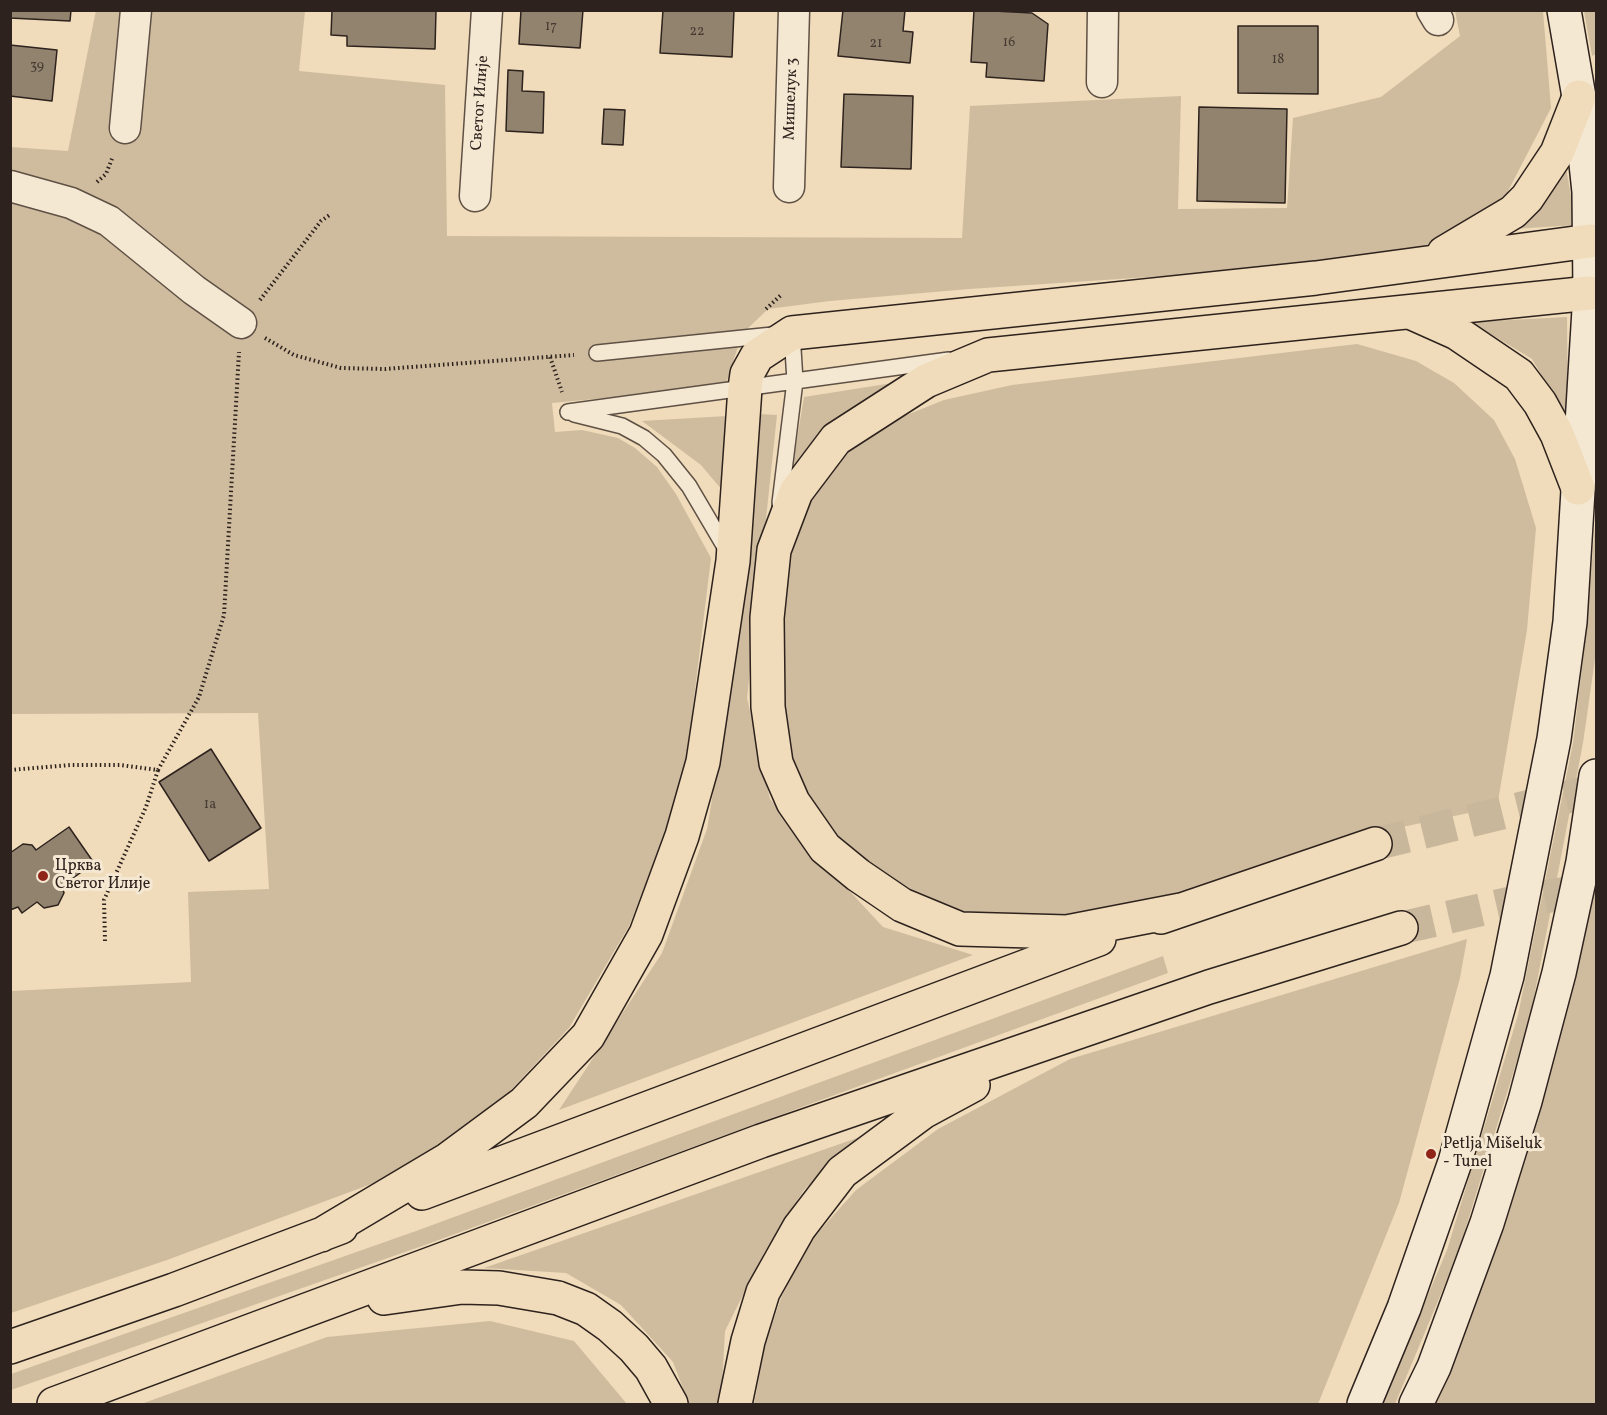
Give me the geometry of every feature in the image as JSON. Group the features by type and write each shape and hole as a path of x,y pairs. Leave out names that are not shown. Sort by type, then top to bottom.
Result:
{"highway":[{"path":"1423,264 1466,242 1513,212 1527,198 1557,153 1579,97"},
{"path":"321,1235 447,1160 524,1103 588,1036 646,934 682,836 703,762 733,561 745,388 747,374 757,356 792,333 1423,264 1593,241"},
{"path":"1181,910 1067,932 960,928 902,905 858,875 825,848 793,802 776,763 768,707 767,618 774,550 796,492 836,440 926,381 988,355 1593,293"},
{"path":"1409,311 1457,333 1518,375 1540,403 1557,434 1578,488"},
{"path":"10,1347 321,1235 488,1167 956,991 1181,910 1375,844"},
{"path":"54,1404 269,1327 761,1141 1209,987 1401,928"},
{"path":"735,1404 748,1341 764,1292 799,1228 842,1172 923,1112 1056,1040"},
{"path":"269,1327 409,1293 462,1287 530,1292 558,1298 585,1309 610,1326 651,1368 671,1404"}],"street":[{"path":"125,128 136,10"},
{"name":"Светог Илије","path":"475,196 487,10"},
{"name":"Мишелук 3","path":"789,187 794,10"},
{"path":"1102,82 1103,10"},
{"path":"1364,1404 1404,1308 1455,1162 1507,976 1554,738 1570,622 1593,293 1590,192 1579,97 1564,10"},
{"path":"10,186 71,203 109,221 194,290 241,323"},
{"path":"1416,1404 1434,1367 1487,1223 1526,1101 1559,973 1583,862 1596,777"}],"lane":[{"path":"597,353 792,333 795,381 774,550"},
{"path":"733,561 689,486 664,455 644,438 622,426 568,412 988,355"}],"path":[{"path":"71,203 106,174 125,128"},
{"path":"105,941 104,900 146,807 158,770 199,696 224,615 241,323 321,221 331,214"},
{"path":"241,323 294,355 340,368 385,369 597,353"},
{"path":"10,770 110,765 158,770"}],"shaded area":[{"path":"96,10 305,11 299,71 445,85 447,236 962,238 970,106 1181,96 1178,209 1287,208 1293,118 1381,97 1460,36 1455,11 1543,11 1551,108 1507,193 1482,215 1441,243 1390,261 969,289 830,301 768,309 742,334 725,387 552,403 555,432 582,430 618,438 635,448 657,467 676,494 711,558 686,764 665,835 629,926 569,1028 509,1092 434,1147 374,1183 167,1260 11,1313 11,991 191,982 188,892 269,889 258,713 11,714 10,147 68,151"},
{"path":"1584,11 1596,11 1596,54 1592,56"},
{"path":"1566,168 1576,225 1513,229"},
{"path":"1567,317 1568,421 1532,359 1471,322"},
{"path":"1357,344 1416,361 1454,383 1494,420 1515,459 1536,528 1527,630 1497,807 1355,837 1179,894 1060,919 958,914 906,891 864,862 831,833 805,793 791,761 782,708 780,621 787,555 810,499 845,452 889,422 944,400 1012,385"},
{"path":"905,381 823,436 792,469 804,397"},
{"path":"758,414 777,415 747,698 770,799 829,869 883,927 973,955 559,1110 662,953 707,829 728,703"},
{"path":"727,416 722,490 701,465 642,421"},
{"path":"1596,514 1596,652 1583,743 1530,1018 1458,1253 1395,1404 1382,1404 1447,1250 1518,1015 1573,743 1585,643"},
{"path":"1596,857 1596,1404 1425,1404"},
{"path":"1467,939 1460,978 1399,1203 1318,1404 754,1404 766,1341 781,1298 808,1244 856,1190 938,1129 1070,1059"},
{"path":"1163,956 1168,973 425,1245 11,1390 11,1374 416,1231"},
{"path":"860,1137 804,1190 764,1253 725,1331 721,1404 689,1404 673,1362 621,1305 566,1273 484,1268"},
{"path":"490,1321 574,1341 627,1404 141,1404 327,1337"}],"building":[{"path":"10,10 71,10 70,21 10,18"},
{"path":"332,10 436,10 435,49 347,46 347,36 331,35"},
{"path":"521,10 583,10 580,48 519,44"},
{"path":"663,10 734,10 732,57 660,53"},
{"path":"843,10 905,10 903,31 913,32 910,63 838,56"},
{"path":"974,10 1032,13 1048,24 1044,81 986,77 987,63 971,62"},
{"path":"1238,26 1318,26 1318,94 1238,93"},
{"path":"10,45 57,50 52,101 10,96"},
{"path":"508,70 523,71 522,91 544,92 543,133 506,131"},
{"path":"844,94 913,96 911,169 841,167"},
{"path":"1199,107 1287,109 1285,203 1197,201"},
{"path":"604,109 625,110 623,145 602,144"},
{"path":"211,749 261,828 209,861 159,782"},
{"name":"Црква Светог Илије","path":"69,827 94,863 62,886 64,893 58,905 44,908 37,902 22,913 18,907 10,910 10,853 23,844 32,845 36,850"}],"tunnel":[{"path":"1375,844 1596,790"},
{"path":"1401,928 1515,902 1596,888"}],"place":[{"name":"Црква Светог Илије","path":"43,876"},
{"name":"Petlja Mišeluk - Tunel","path":"1431,1154"}]}
